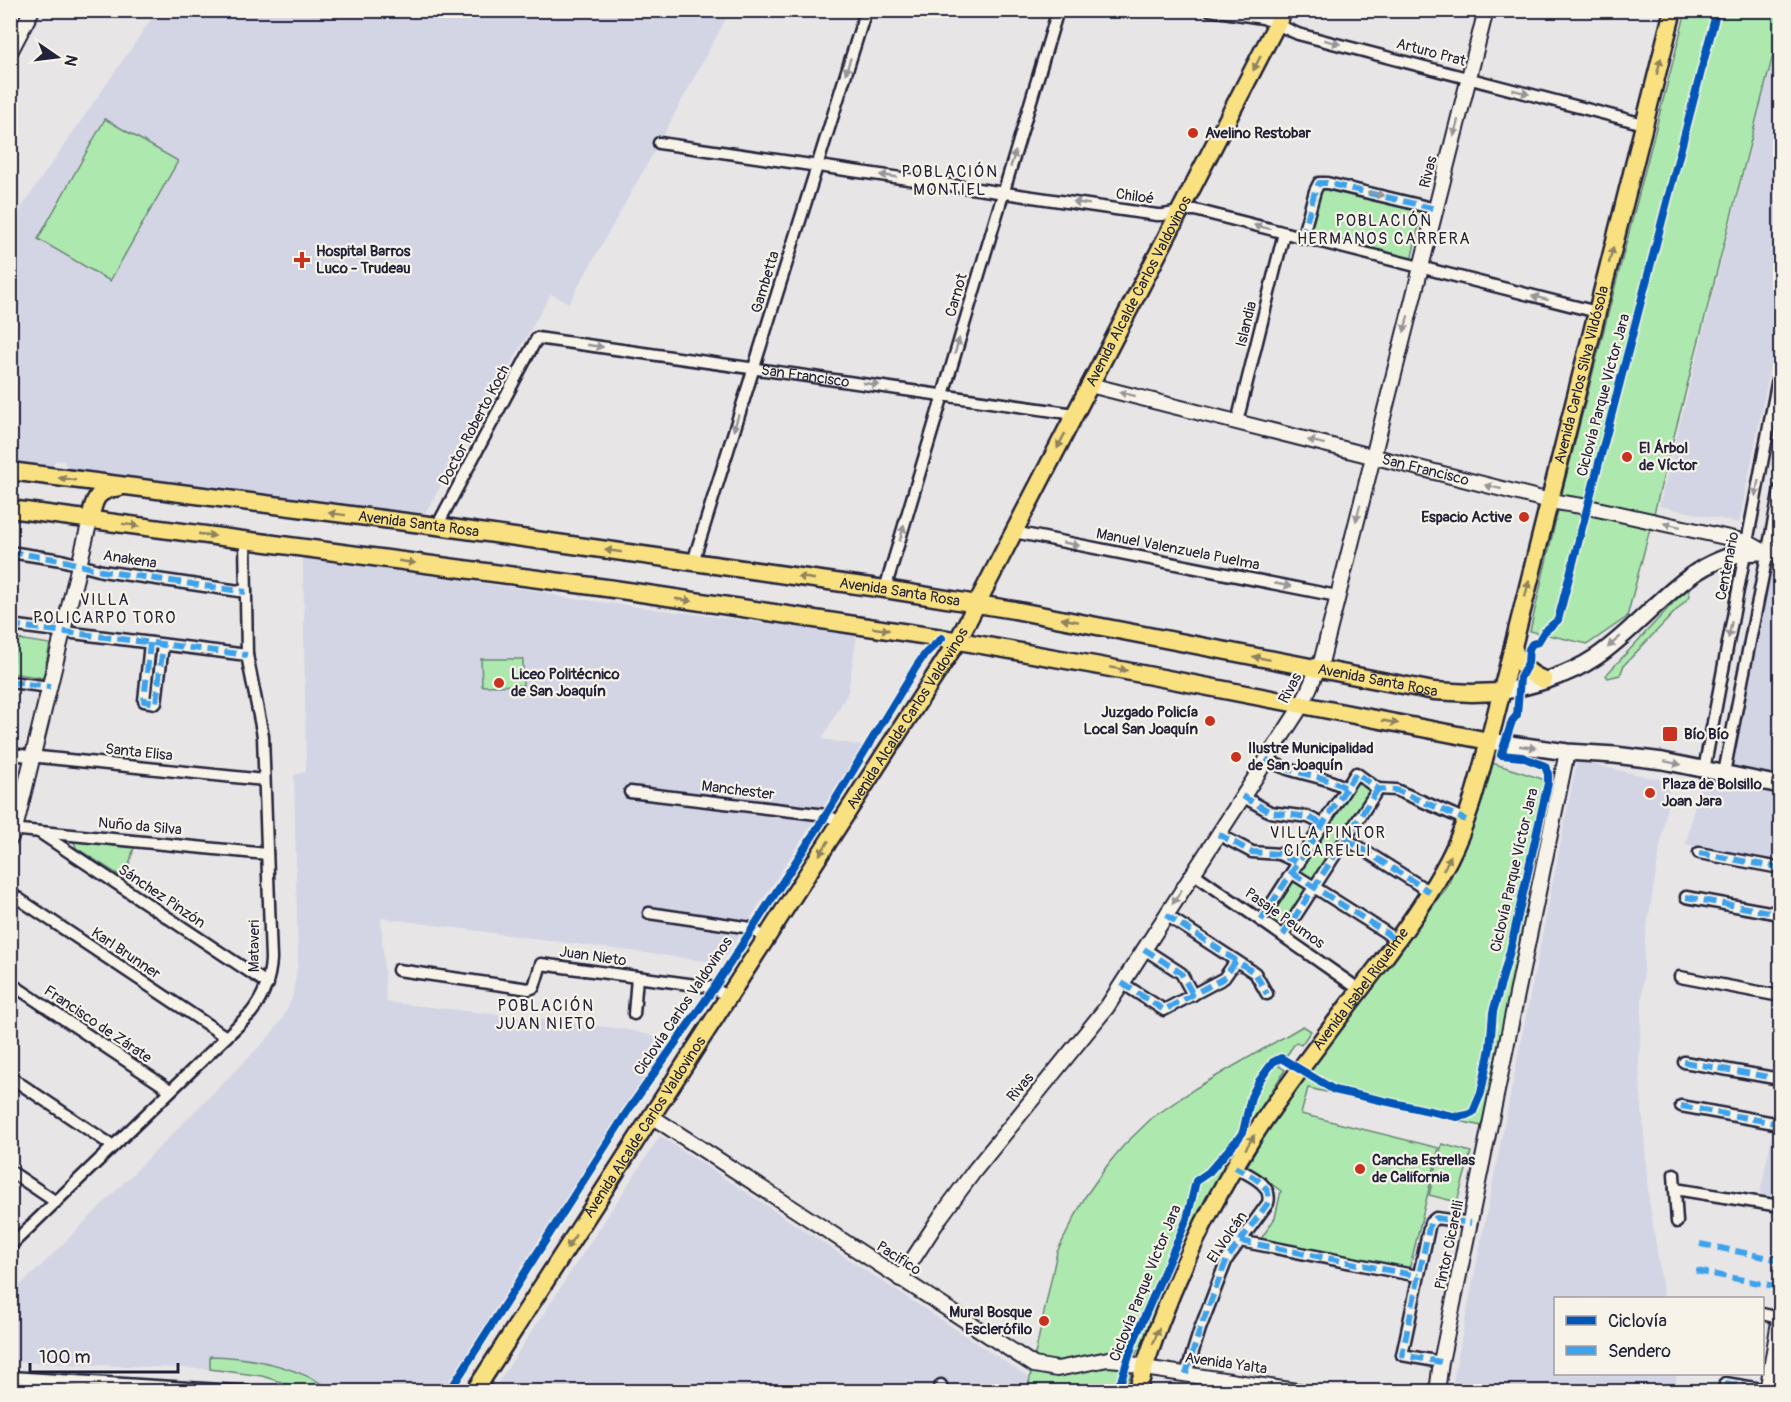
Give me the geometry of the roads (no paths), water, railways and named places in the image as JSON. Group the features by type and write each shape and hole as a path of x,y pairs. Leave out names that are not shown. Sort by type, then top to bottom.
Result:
{"main road":[{"name":"Avenida Carlos Silva Vildósola","path":"1489,741 1673,10"},
{"name":"Avenida Alcalde Carlos Valdovinos","path":"474,1392 958,640 1280,17"},
{"name":"Avenida Santa Rosa","path":"10,471 437,526 885,589 977,604 1434,691 1472,693 1501,692 1574,669 1597,656 1696,572 1746,547"},
{"path":"90,519 97,496 107,489 123,486"},
{"path":"10,509 614,590 958,640 1489,741 1568,752 1663,761 1780,786"},
{"name":"San Francisco","path":"1746,547 1771,552"},
{"path":"1513,646 1516,656 1525,668 1544,680"},
{"path":"1472,693 1487,704 1494,714 1494,722"},
{"name":"Avenida Isabel Riquelme","path":"1137,1392 1144,1368 1184,1268 1201,1230 1236,1167 1275,1104 1396,941 1430,892 1450,857 1466,820 1489,741"}],"street":[{"path":"10,52 32,10"},
{"name":"Gambetta","path":"693,562 866,10"},
{"name":"Carnot","path":"885,589 1058,10"},
{"name":"Arturo Prat","path":"1210,10 1280,17 1299,34 1644,124"},
{"name":"Rivas","path":"900,1279 941,1216 975,1170 1107,1006 1302,705 1322,659 1486,10"},
{"name":"Chiloé","path":"659,143 1162,215 1195,210 1597,312"},
{"path":"1302,238 1318,183 1327,183 1436,209"},
{"name":"Islandia","path":"1237,422 1284,233"},
{"name":"San Francisco","path":"537,338 1075,414"},
{"name":"Doctor Roberto Koch","path":"437,526 537,338"},
{"name":"Centenario","path":"1704,770 1780,369"},
{"name":"San Francisco","path":"1090,385 1550,501 1597,509 1746,547"},
{"path":"1724,773 1771,552 1780,489"},
{"path":"12,832 50,687 90,519"},
{"name":"Manuel Valenzuela Puelma","path":"1014,532 1337,596"},
{"name":"Mataveri","path":"10,1246 251,1013 268,984 271,959 264,780 261,725 248,655 245,540"},
{"name":"Anakena","path":"10,552 61,560 102,571 246,592"},
{"path":"10,625 248,655"},
{"path":"150,643 144,701 156,703 163,645"},
{"path":"10,682 50,687"},
{"name":"Pintor Cicarelli","path":"1437,1392 1568,752"},
{"name":"Santa Elisa","path":"10,754 264,780"},
{"path":"1266,759 1290,771 1333,781 1346,788"},
{"path":"1262,920 1356,773 1378,789 1396,790 1466,820"},
{"path":"1283,935 1378,789"},
{"name":"Manchester","path":"630,792 826,815 840,822"},
{"path":"1242,796 1270,812 1308,818 1323,824"},
{"name":"Nuño da Silva","path":"12,832 39,832 267,854"},
{"name":"Sánchez Pinzón","path":"39,832 268,984"},
{"path":"1218,834 1252,852 1279,854 1299,863"},
{"path":"1346,839 1430,892"},
{"path":"1699,853 1780,868"},
{"name":"Pasaje Peumos","path":"1193,873 1360,990"},
{"path":"1292,873 1396,941"},
{"name":"Karl Brunner","path":"10,893 226,1037"},
{"path":"1686,897 1780,914"},
{"path":"649,913 751,928 766,939"},
{"path":"1166,915 1255,973 1267,994"},
{"path":"1143,949 1181,973 1193,995"},
{"path":"1122,983 1164,1011 1224,978 1236,961"},
{"name":"Juan Nieto","path":"398,970 529,989 534,987 541,964 714,988 728,997"},
{"path":"634,1014 637,977"},
{"path":"1680,977 1780,996"},
{"name":"Francisco de Zárate","path":"10,983 170,1090"},
{"path":"1684,1062 1780,1079"},
{"path":"10,1077 113,1146"},
{"path":"1681,1106 1780,1124"},
{"name":"Pacifico","path":"651,1116 1034,1365 1057,1370 1108,1359 1132,1363 1144,1368"},
{"name":"El Volcán","path":"1186,1374 1217,1279 1227,1259 1268,1203 1269,1198 1265,1186 1236,1167"},
{"path":"10,1171 56,1202"},
{"path":"1674,1174 1677,1222"},
{"path":"1675,1189 1780,1206"},
{"path":"1442,1362 1402,1355 1430,1223 1436,1218 1470,1223"},
{"path":"1240,1241 1418,1276"},
{"path":"1725,1383 1767,1391 1780,1317 1764,1314"},
{"name":"Avenida Yalta","path":"1144,1368 1186,1374 1218,1385 1303,1392"},
{"path":"10,1377 253,1392"}],"place":[{"name":"Avelino Restobar","path":"1193,133"},
{"name":"Hospital Barros Luco - Trudeau","path":"302,260"},
{"name":"El Árbol de Víctor","path":"1627,457"},
{"name":"Espacio Active","path":"1524,517"},
{"name":"Liceo Politécnico de San Joaquín","path":"499,683"},
{"name":"Juzgado Policía Local San Joaquín","path":"1210,721"},
{"name":"Bío Bío","path":"1670,734"},
{"name":"Ilustre Municipalidad de San Joaquín","path":"1236,757"},
{"name":"Plaza de Bolsillo Joan Jara","path":"1650,793"},
{"name":"Cancha Estrellas de California","path":"1360,1169"},
{"name":"Mural Bosque Esclerófilo","path":"1044,1321"}],"district":[{"name":"POBLACIÓN MONTIEL","path":"950,180"},
{"name":"POBLACIÓN HERMANOS CARRERA","path":"1384,229"},
{"name":"VILLA POLICARPO TORO","path":"105,608"},
{"name":"VILLA PINTOR CICARELLI","path":"1328,841"},
{"name":"POBLACIÓN JUAN NIETO","path":"546,1014"}]}
